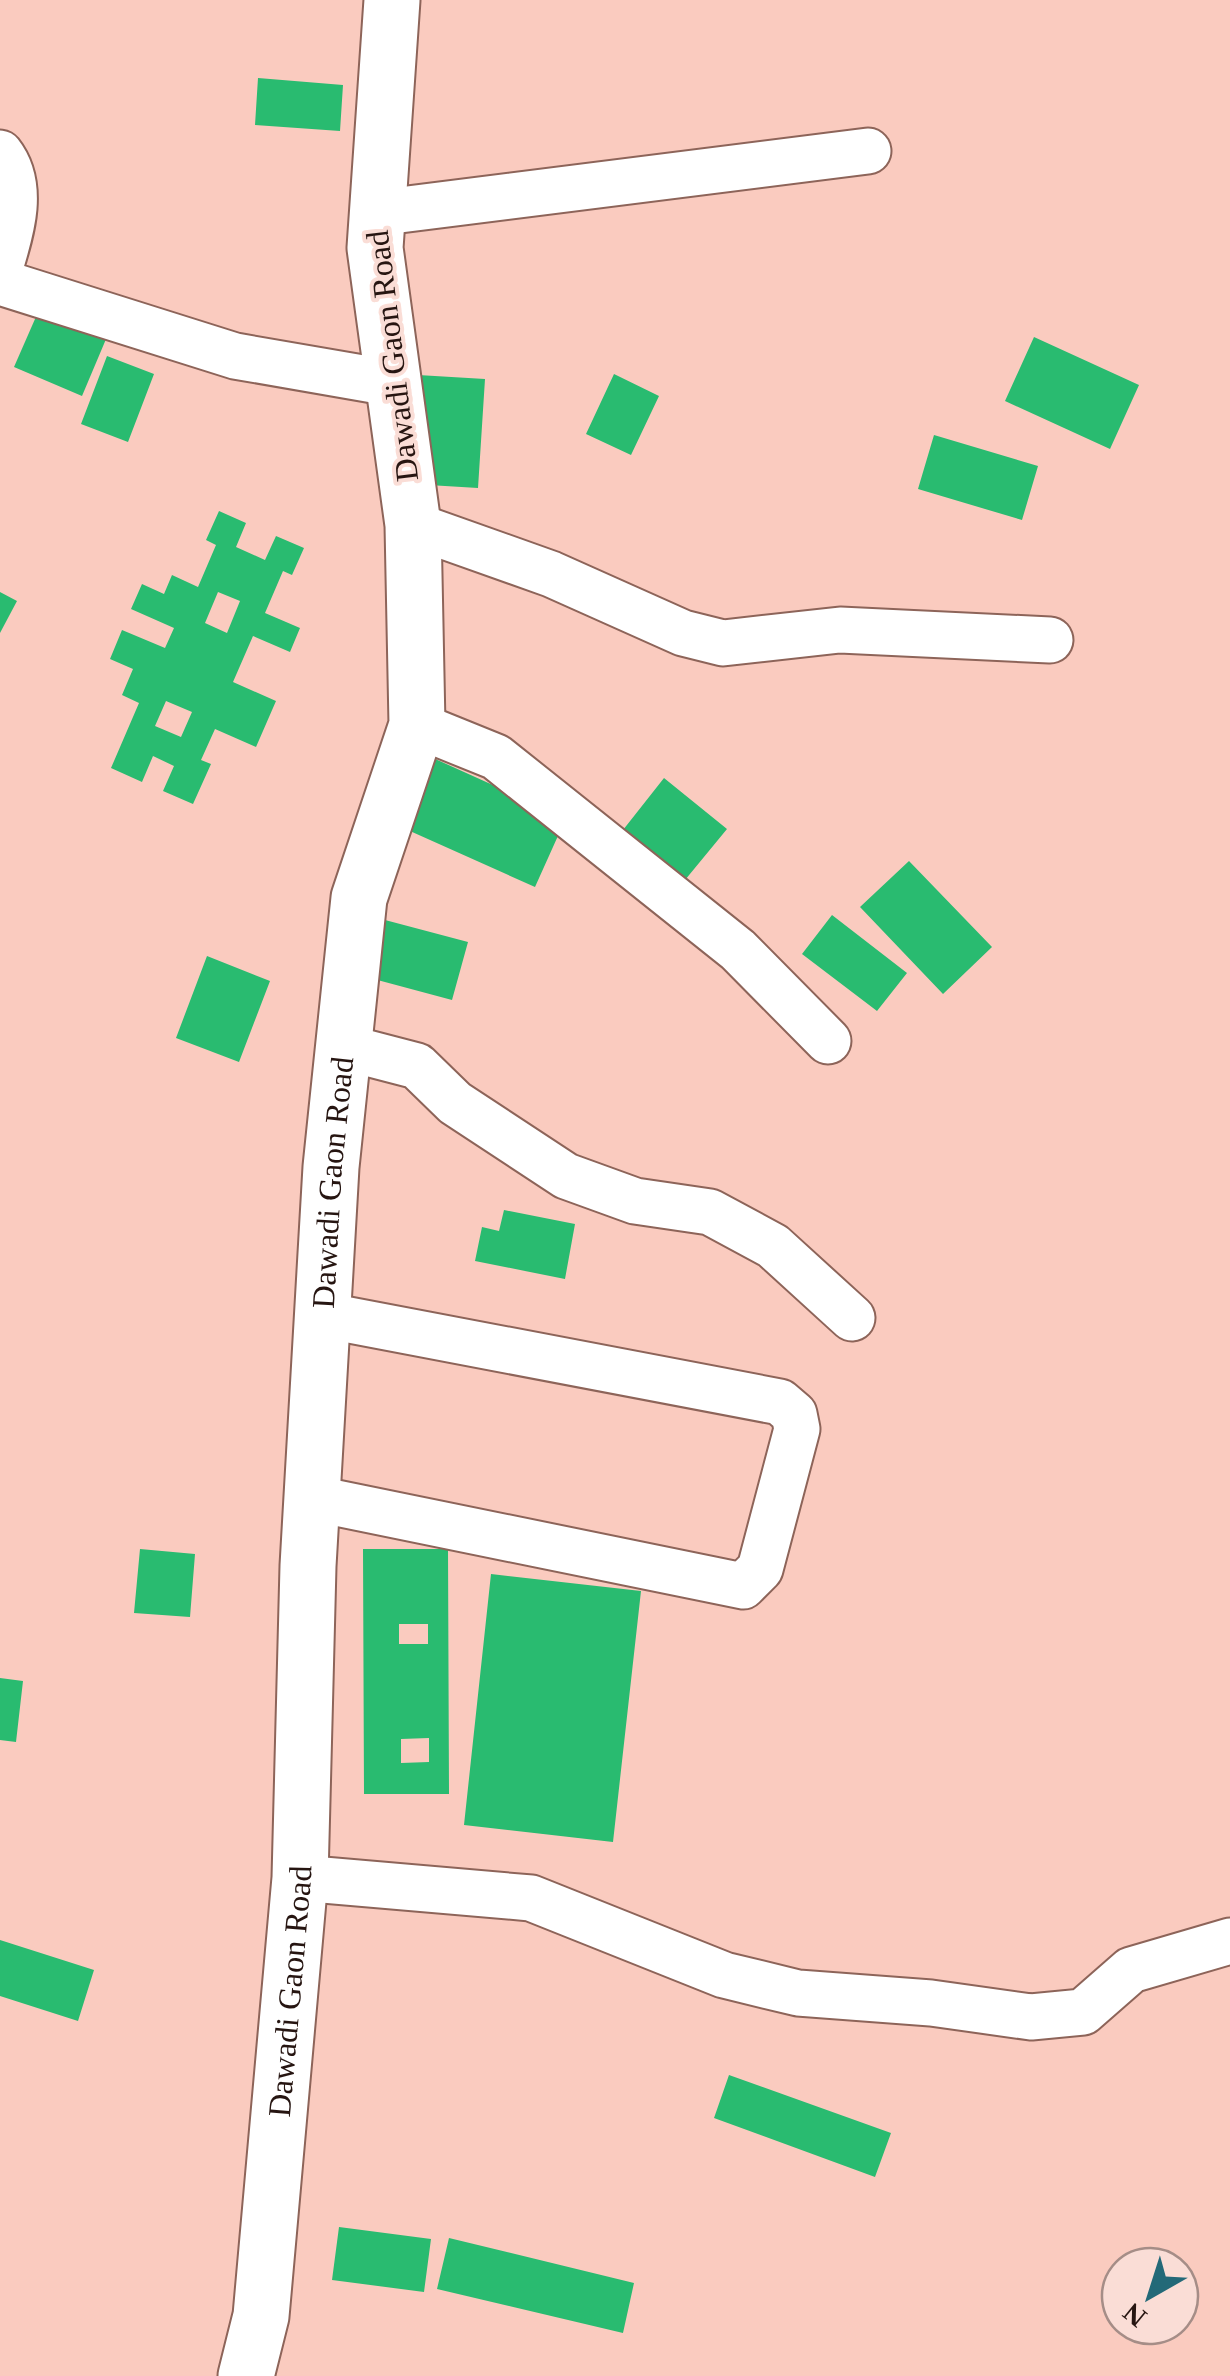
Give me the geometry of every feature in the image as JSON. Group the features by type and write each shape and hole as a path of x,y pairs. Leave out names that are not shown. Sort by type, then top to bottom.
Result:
{"street":[{"name":"Dawadi Gaon Road","path":"246,2376 262,2316 300,1878 312,1498 323,1315 359,898 416,725 413,525 375,248 392,0"},
{"path":"376,213 868,151"},
{"path":"0,154 9,165 15,219 0,268"},
{"path":"0,282 235,356 392,383"},
{"path":"413,525 551,574 684,633 723,643 840,630 1050,640"},
{"path":"416,725 496,758 738,950 828,1041"},
{"path":"344,1047 416,1066 454,1102 566,1176 635,1201 710,1212 773,1246 852,1318"},
{"path":"312,1498 743,1586 760,1569 797,1429 794,1414 780,1402 323,1315"},
{"path":"300,1878 530,1898 724,1975 798,1993 931,2003 1031,2017 1083,2012 1130,1970 1230,1941"}],"building":[{"path":"258,78 343,85 340,131 255,125"},
{"path":"42,303 109,332 82,396 14,367"},
{"path":"1034,337 1139,385 1110,449 1005,401"},
{"path":"107,356 154,374 128,442 81,424"},
{"path":"614,374 659,396 631,455 586,434"},
{"path":"418,375 485,379 478,488 412,484"},
{"path":"934,435 1038,466 1022,520 918,489"},
{"path":"219,511 246,523 236,547 265,560 276,536 304,548 292,575 283,571 265,613 300,628 290,652 253,636 233,682 276,701 256,747 215,729 201,760 211,764 193,804 163,791 174,766 153,756 142,782 111,768 139,703 122,695 133,669 110,659 122,630 165,648 174,628 131,609 142,584 164,594 172,575 198,587 216,545 206,540","holes":["218,592 240,601 227,633 205,623","166,701 192,712 181,737 155,726"]},
{"path":"0,592 17,601 0,633"},
{"path":"433,758 566,818 535,887 401,827"},
{"path":"664,778 727,829 685,880 623,830"},
{"path":"909,861 992,947 943,994 860,907"},
{"path":"832,915 907,973 877,1011 802,954"},
{"path":"385,920 468,942 452,1000 370,978"},
{"path":"207,956 270,981 239,1062 176,1038"},
{"path":"504,1210 575,1224 565,1279 475,1261 482,1227 499,1231"},
{"path":"140,1549 195,1554 190,1617 134,1613"},
{"path":"363,1549 448,1549 449,1794 364,1794","holes":["399,1624 428,1624 428,1644 399,1644","429,1738 429,1762 401,1763 401,1739"]},
{"path":"491,1574 641,1591 613,1842 464,1825"},
{"path":"0,1678 23,1681 16,1742 0,1740"},
{"path":"0,1940 94,1970 78,2021 0,1996"},
{"path":"729,2075 891,2133 875,2177 714,2118"},
{"path":"339,2227 431,2239 424,2292 332,2280"},
{"path":"449,2238 634,2283 623,2333 437,2289"}]}
